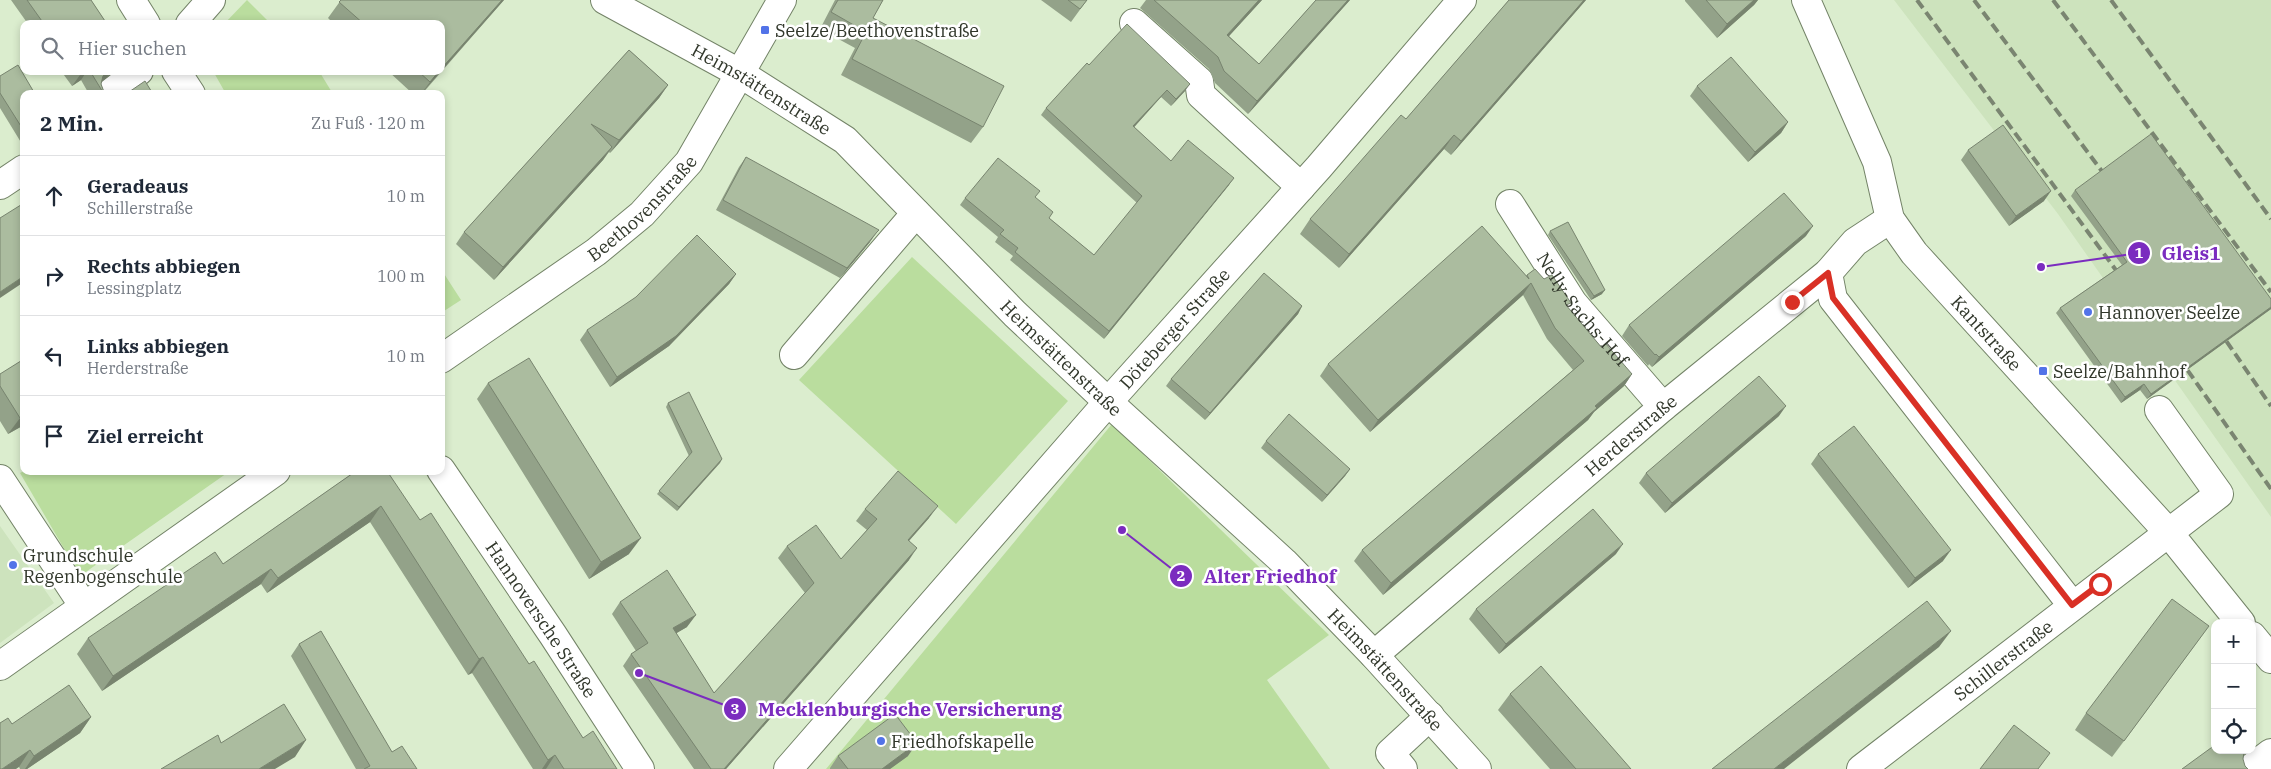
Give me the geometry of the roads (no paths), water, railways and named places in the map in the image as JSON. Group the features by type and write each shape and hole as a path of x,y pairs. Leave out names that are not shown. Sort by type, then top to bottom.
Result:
{"street":[{"path":"131,0 144,20"},
{"path":"194,20 212,0"},
{"name":"Heimstättenstraße","path":"605,0 741,74 845,140 1015,314 1108,402 1284,562 1374,655 1477,769"},
{"name":"Beethovenstraße","path":"445,356 596,252 642,214 689,162 782,0"},
{"name":"Döteberger Straße","path":"788,769 1108,402 1301,187 1462,0"},
{"name":"Kantstraße","path":"1806,0 1876,162 1890,219 1914,253 2168,532 2239,619"},
{"path":"1134,23 1199,81 1201,95 1301,187"},
{"path":"114,90 134,75"},
{"path":"179,75 188,90"},
{"path":"0,185 20,172"},
{"name":"Nelly-Sachs-Hof","path":"1510,204 1574,303 1663,407"},
{"path":"794,355 916,213"},
{"name":"Herderstraße","path":"1374,655 1663,407 1828,273 1854,242 1890,219"},
{"path":"1828,273 1833,298 2072,605"},
{"name":"Schillerstraße","path":"1861,769 2072,605 2219,494 2159,410"},
{"path":"0,666 83,605 270,475"},
{"name":"Hannoversche Straße","path":"444,475 553,635 640,769"},
{"path":"0,479 83,605"},
{"path":"2256,641 2271,659"},
{"path":"1403,769 1390,753 1430,716"},
{"path":"2250,769 2271,753"}],"railway":[{"path":"1917,0 2124,281"},
{"path":"1974,0 2110,182"},
{"path":"2053,0 2271,292"},
{"path":"2111,0 2271,219"},
{"path":"2218,329 2271,406"},
{"path":"2179,358 2271,489"}],"place":[{"name":"Seelze/Beethovenstraße","path":"765,30"},
{"name":"Gleis1","path":"2041,267"},
{"name":"Hannover Seelze","path":"2088,312"},
{"name":"Seelze/Bahnhof","path":"2043,371"},
{"name":"Alter Friedhof","path":"1122,530"},
{"name":"Grundschule Regenbogenschule","path":"13,565"},
{"name":"Mecklenburgische Versicherung","path":"639,673"},
{"name":"Friedhofskapelle","path":"881,741"}]}
